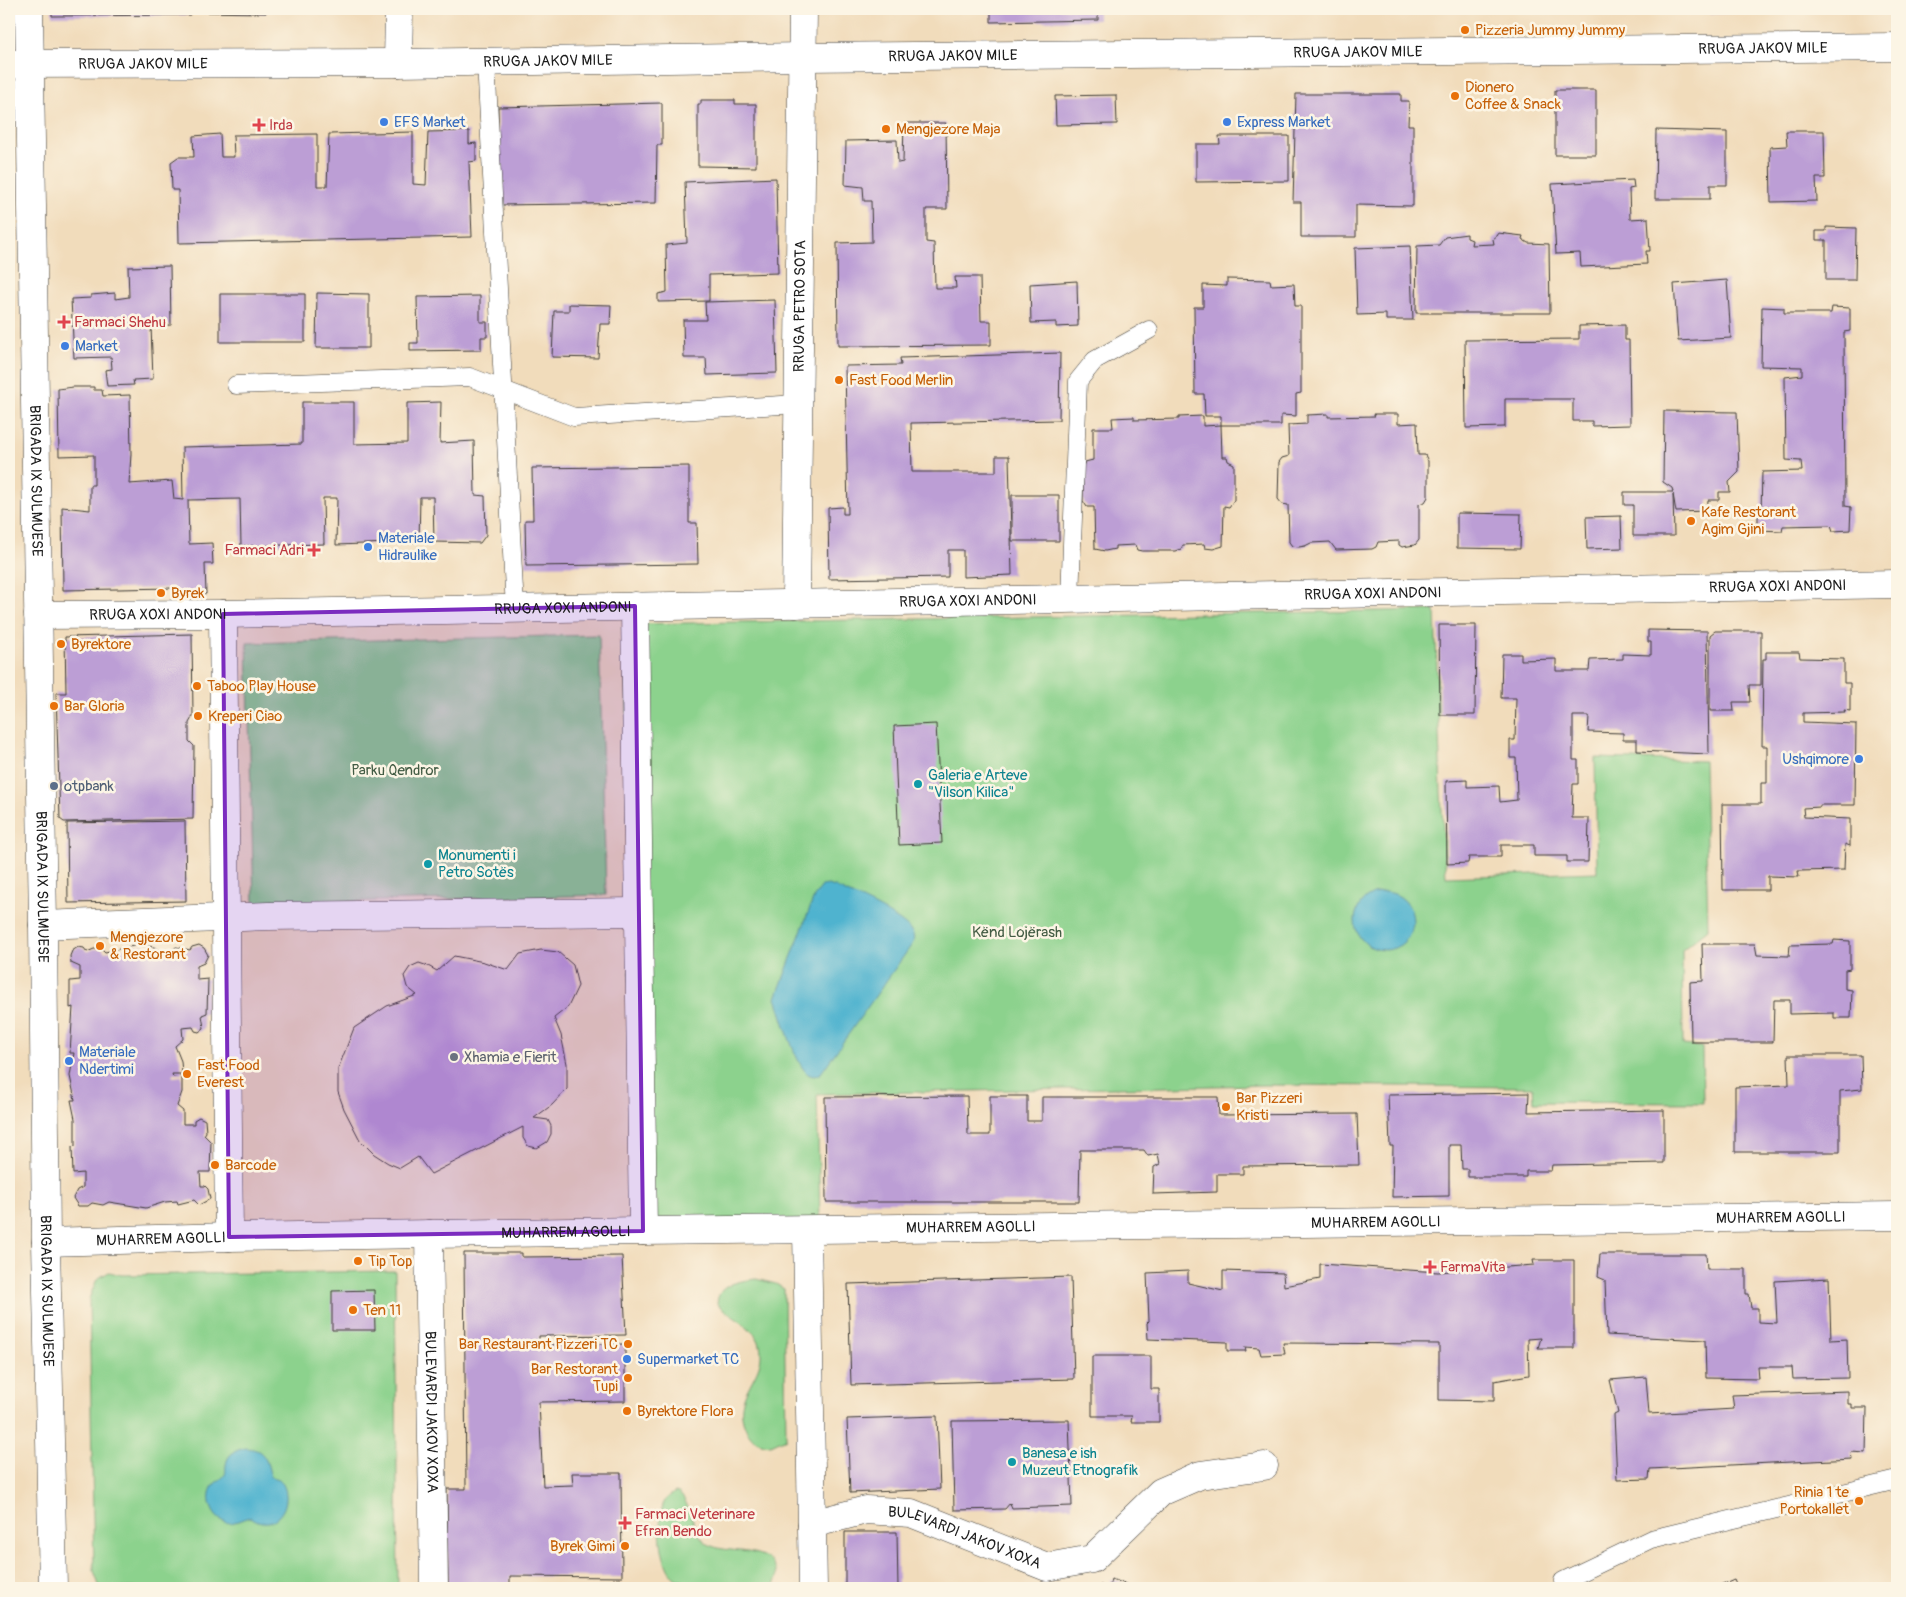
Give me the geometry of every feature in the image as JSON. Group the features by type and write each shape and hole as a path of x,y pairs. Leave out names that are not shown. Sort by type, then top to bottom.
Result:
{"street":[{"name":"BRIGADA IX SULMUESE","path":"29,9 19,64 38,615 44,925 46,1242 53,1588"},
{"path":"398,63 399,9"},
{"name":"RRUGA PETRO SOTA","path":"796,604 803,9"},
{"name":"RRUGA JAKOV MILE","path":"19,64 398,63 803,57 1897,47"},
{"name":"RRUGA XOXI ANDONI","path":"38,615 223,614 1897,584"},
{"path":"635,606 643,1231"},
{"path":"223,614 229,1237"},
{"path":"44,925 268,916 638,912"},
{"name":"MUHARREM AGOLLI","path":"46,1242 429,1234 1897,1216"},
{"path":"807,1230 813,1588"},
{"name":"BULEVARDI JAKOV XOXA","path":"429,1234 434,1588"},
{"name":"BULEVARDI JAKOV XOXA","path":"812,1524 866,1510 912,1512 1047,1567 1092,1559 1161,1492 1200,1475 1264,1466"}],"lane":[{"path":"486,62 515,609"},
{"path":"1070,599 1078,381 1095,360 1149,330"},
{"path":"236,385 470,377 574,417 799,404"},
{"path":"1563,1581 1651,1539 1897,1480"}],"highlighted area":[{"path":"635,606 643,1231 229,1237 223,614"}],"green space":[{"name":"Kënd Lojërash","path":"1435,610 1441,793 1446,877 1597,872 1595,758 1704,761 1708,929 1682,950 1683,1045 1702,1047 1703,1103 1534,1102 1533,1087 1265,1085 817,1094 820,1221 632,1223 626,624"},
{"name":"Parku Qendror","path":"599,635 606,895 254,904 247,643"},
{"path":"395,1271 398,1588 100,1588 94,1571 89,1299 97,1279 109,1272 122,1275"},
{"path":"756,1279 776,1284 784,1289 786,1438 771,1445 763,1444 750,1436 742,1416 742,1405 745,1395 759,1367 760,1345 753,1332 717,1303 718,1296 726,1287 737,1282"},
{"path":"676,1492 685,1500 698,1532 708,1544 724,1549 754,1553 770,1561 777,1573 773,1586 738,1587 708,1585 676,1579 666,1565 663,1555 660,1522 664,1503 668,1497"}],"water":[{"path":"828,885 898,919 912,932 914,940 821,1073 813,1076 805,1071 795,1053 776,998 814,897 822,886"},
{"path":"1384,892 1400,897 1408,905 1413,921 1408,937 1400,945 1384,950 1368,945 1360,937 1355,921 1360,905 1368,897"},
{"path":"245,1448 257,1451 264,1456 271,1477 279,1479 284,1487 286,1496 282,1513 276,1519 269,1522 260,1522 251,1517 232,1523 225,1522 220,1520 211,1507 211,1491 214,1484 225,1475 228,1458 235,1451"}],"building":[{"path":"52,9 189,9 190,15 52,16"},
{"path":"196,9 266,9 266,13 196,12"},
{"path":"991,9 1098,9 1098,20 991,22"},
{"path":"1710,9 1761,9 1761,12 1710,14"},
{"path":"1555,90 1596,90 1596,155 1555,155"},
{"path":"1296,94 1401,94 1401,101 1409,101 1408,125 1413,125 1413,206 1356,205 1356,237 1301,237 1301,202 1293,202"},
{"path":"1116,95 1117,124 1056,125 1055,96"},
{"path":"701,100 735,100 735,104 756,104 756,167 698,166 698,104 701,104"},
{"path":"662,103 662,145 657,145 656,203 499,205 498,107"},
{"path":"904,123 946,123 947,209 926,209 926,242 934,243 935,288 956,288 955,277 980,277 981,321 991,321 991,345 838,346 837,243 872,242 871,201 864,201 863,187 845,185 846,141 897,140 898,163 903,162"},
{"path":"1656,130 1727,132 1727,185 1710,185 1710,199 1655,199"},
{"path":"469,131 469,144 476,143 476,161 469,162 472,237 179,243 178,190 172,190 171,162 178,157 194,157 193,136 220,134 221,157 234,157 233,135 317,134 317,186 327,186 329,134 413,132 413,184 426,185 428,132"},
{"path":"1786,131 1824,131 1825,178 1816,178 1817,201 1771,202 1770,147 1787,146"},
{"path":"1219,136 1289,136 1289,181 1196,182 1196,144 1220,144"},
{"path":"776,178 778,273 709,275 709,301 658,302 658,294 667,292 666,245 687,243 685,182"},
{"path":"1633,180 1634,188 1629,189 1630,219 1648,218 1650,251 1646,251 1647,264 1581,267 1580,253 1556,254 1552,184"},
{"path":"1826,227 1856,228 1855,280 1826,280 1826,240 1816,240 1816,231 1826,231"},
{"path":"1498,233 1523,236 1522,239 1528,243 1549,244 1550,313 1416,313 1417,246 1439,245 1445,237 1467,234 1467,238 1472,240 1471,245 1494,244 1493,239"},
{"path":"1410,246 1413,320 1386,320 1386,314 1357,315 1355,248"},
{"path":"170,266 171,325 151,326 153,379 133,380 134,385 107,386 105,370 112,369 111,357 74,358 71,299 91,298 91,295 115,293 115,299 129,297 128,267"},
{"path":"1227,279 1270,280 1271,285 1294,284 1295,306 1301,306 1301,393 1296,394 1296,416 1281,415 1281,425 1221,425 1221,416 1205,416 1204,394 1195,394 1194,307 1203,307 1203,285 1227,286"},
{"path":"1727,280 1731,338 1678,341 1674,284"},
{"path":"1077,281 1078,326 1056,327 1056,322 1031,323 1030,284"},
{"path":"317,293 369,294 369,348 316,348"},
{"path":"220,294 305,294 305,342 220,342"},
{"path":"480,296 480,322 487,322 487,337 481,337 481,350 410,351 410,343 418,343 417,297"},
{"path":"775,300 777,373 707,375 706,358 684,358 683,320 706,320 705,302"},
{"path":"569,304 611,305 610,324 600,324 598,358 552,357 554,311 569,311"},
{"path":"1762,307 1784,308 1784,313 1831,313 1832,307 1850,308 1850,331 1844,332 1845,506 1851,507 1850,530 1833,531 1831,525 1783,526 1782,531 1758,530 1758,517 1761,513 1762,472 1802,471 1801,461 1786,460 1785,377 1802,375 1802,367 1761,366"},
{"path":"1625,325 1625,340 1629,340 1630,425 1592,426 1592,421 1573,421 1573,399 1505,399 1505,427 1466,428 1465,340 1579,339 1579,326"},
{"path":"1060,353 1059,420 911,423 912,472 996,472 996,456 1009,456 1012,575 963,577 963,550 948,550 948,577 829,579 828,508 843,507 843,514 848,514 845,366 901,365 900,358"},
{"path":"94,387 94,390 102,390 103,396 130,395 131,454 129,484 172,481 174,499 183,500 182,447 302,444 302,402 354,402 354,444 407,443 407,403 441,402 440,443 474,441 475,495 485,496 486,535 480,543 434,542 433,497 420,497 419,542 336,545 337,498 323,498 324,544 241,546 240,499 188,500 189,544 212,543 213,564 205,564 206,594 173,595 173,588 63,590 62,507 90,510 90,485 94,485 94,455 59,456 58,389"},
{"path":"1664,411 1737,412 1739,472 1729,482 1730,492 1719,492 1719,500 1708,500 1707,511 1676,512 1673,494 1674,536 1633,536 1633,505 1624,505 1624,492 1673,492 1672,488 1663,482"},
{"path":"1328,414 1328,417 1398,414 1398,424 1417,423 1418,455 1425,455 1428,461 1428,497 1425,502 1419,504 1419,540 1415,545 1402,547 1399,545 1399,541 1378,542 1376,547 1372,549 1336,550 1330,542 1311,543 1299,547 1292,546 1289,542 1288,505 1282,504 1278,499 1279,462 1282,458 1289,456 1288,425 1307,424 1307,415"},
{"path":"1203,416 1203,426 1221,425 1222,457 1227,457 1228,461 1234,464 1234,500 1229,507 1224,506 1223,546 1213,549 1205,548 1204,544 1183,545 1181,549 1176,551 1142,551 1137,550 1135,545 1115,546 1115,549 1105,551 1095,549 1094,507 1087,507 1083,501 1083,466 1085,462 1093,460 1093,428 1113,428 1112,418 1134,417 1134,420 1179,419 1179,417"},
{"path":"689,466 689,523 697,523 698,564 526,566 525,520 533,520 532,468"},
{"path":"1012,495 1059,495 1059,541 1012,541"},
{"path":"1457,513 1521,514 1520,549 1457,548"},
{"path":"1621,516 1622,548 1587,549 1586,517"},
{"path":"1439,625 1476,625 1475,715 1440,715"},
{"path":"1648,630 1707,631 1709,754 1637,751 1637,740 1623,740 1623,733 1588,732 1589,716 1573,716 1573,760 1578,760 1578,784 1573,784 1572,818 1589,818 1588,862 1567,862 1567,856 1534,856 1534,845 1501,845 1501,857 1469,857 1468,863 1447,864 1446,781 1467,780 1467,787 1499,786 1500,802 1517,800 1516,758 1510,758 1510,740 1515,740 1516,698 1501,698 1502,654 1521,654 1521,660 1556,659 1556,671 1589,671 1590,660 1623,659 1623,654 1651,655 1651,642 1648,642"},
{"path":"1715,631 1761,631 1761,685 1749,685 1750,702 1733,702 1734,711 1710,711 1710,635"},
{"path":"192,634 193,716 189,723 189,741 194,746 193,819 64,822 60,819 56,693 66,693 65,637"},
{"path":"1766,652 1799,652 1800,658 1844,659 1844,683 1850,683 1850,711 1803,713 1803,722 1856,724 1855,805 1820,805 1820,807 1803,808 1804,817 1850,819 1850,846 1845,844 1844,870 1798,871 1799,877 1768,876 1768,890 1723,890 1722,804 1761,804 1761,783 1767,783 1767,746 1762,746 1763,659 1766,659"},
{"name":"Galeria e Arteve \"Vilson Kilica\"","path":"936,724 942,843 899,845 894,726"},
{"path":"185,821 186,901 68,903 67,823"},
{"path":"1834,940 1850,941 1850,969 1845,970 1845,989 1852,990 1851,1018 1834,1018 1834,1013 1790,1014 1790,1000 1774,1000 1773,1042 1691,1042 1690,982 1703,981 1702,944 1755,944 1757,955 1789,956 1790,945 1833,944"},
{"path":"138,945 171,951 176,947 190,950 192,947 199,945 204,948 208,955 204,963 197,966 197,980 208,979 207,1013 202,1015 204,1028 199,1032 195,1031 193,1027 182,1028 183,1039 175,1046 181,1061 182,1074 172,1074 173,1077 182,1076 182,1092 177,1106 183,1111 183,1124 194,1124 194,1120 199,1117 205,1120 206,1132 204,1135 211,1142 210,1172 200,1172 201,1186 205,1186 208,1189 210,1199 199,1205 194,1200 178,1204 177,1201 165,1202 146,1208 109,1202 103,1205 92,1203 88,1206 78,1206 73,1198 77,1190 83,1187 83,1173 73,1174 72,1147 75,1146 75,1119 71,1100 75,1100 70,1076 74,1053 70,1053 73,1007 70,1008 70,981 80,980 80,967 71,963 70,956 72,951 78,947 84,948 87,952 94,949 102,949 105,952"},
{"name":"Xhamia e Fierit","path":"541,950 558,952 573,965 578,986 568,1007 554,1018 561,1035 567,1064 567,1089 552,1105 534,1118 548,1120 551,1126 551,1134 547,1142 537,1148 528,1146 523,1138 523,1127 431,1174 418,1157 400,1168 374,1154 360,1140 344,1109 338,1092 338,1069 354,1028 387,1006 417,995 407,987 404,976 410,967 419,963 437,971 454,956 484,962 508,970 520,954"},
{"path":"1788,1055 1861,1055 1862,1089 1840,1091 1840,1152 1735,1152 1735,1087 1789,1085"},
{"path":"1529,1093 1528,1112 1664,1110 1664,1163 1552,1165 1551,1171 1526,1171 1526,1177 1468,1177 1468,1169 1462,1169 1461,1145 1449,1145 1449,1196 1392,1197 1393,1146 1390,1146 1388,1095"},
{"path":"967,1096 968,1135 990,1135 990,1096 1027,1096 1027,1121 1042,1121 1042,1097 1218,1097 1219,1115 1357,1114 1359,1165 1243,1166 1243,1174 1217,1174 1217,1192 1153,1194 1154,1167 1160,1164 1158,1154 1148,1156 1144,1150 1080,1150 1079,1202 826,1202 825,1097"},
{"path":"464,1253 522,1253 522,1257 622,1256 626,1335 539,1336 539,1343 537,1345 625,1344 625,1401 539,1402 543,1486 573,1485 572,1473 621,1473 622,1577 510,1576 510,1588 448,1588 447,1489 466,1489"},
{"path":"1600,1254 1706,1254 1707,1269 1746,1269 1746,1294 1749,1294 1751,1308 1758,1308 1758,1322 1777,1323 1775,1281 1829,1278 1831,1340 1847,1339 1848,1378 1793,1379 1792,1367 1758,1367 1759,1379 1706,1378 1705,1340 1607,1335 1605,1280 1598,1277"},
{"path":"1533,1260 1574,1260 1574,1348 1538,1348 1541,1338 1528,1339 1529,1375 1494,1381 1494,1401 1439,1400 1439,1344 1283,1343 1285,1354 1261,1355 1259,1348 1245,1347 1246,1351 1227,1351 1227,1342 1148,1339 1147,1273 1188,1271 1188,1283 1223,1291 1223,1271 1283,1273 1284,1286 1320,1279 1320,1264 1438,1272 1534,1265"},
{"path":"1071,1277 1074,1379 851,1385 848,1284"},
{"name":"Ten 11","path":"374,1290 375,1330 332,1330 332,1291"},
{"path":"1092,1356 1151,1356 1151,1389 1159,1389 1159,1422 1131,1422 1132,1416 1092,1416"},
{"path":"1646,1377 1649,1414 1734,1409 1732,1395 1848,1391 1848,1404 1852,1404 1852,1408 1867,1408 1866,1453 1851,1452 1852,1459 1650,1469 1649,1479 1617,1480 1614,1415 1618,1413 1610,1380"},
{"path":"937,1416 940,1489 850,1493 847,1419"},
{"name":"Banesa e ish Muzeut Etnografik","path":"1069,1420 1072,1506 1012,1508 1010,1503 1005,1509 954,1510 952,1421"},
{"path":"845,1532 897,1532 898,1588 845,1588"},
{"path":"1111,1579 1134,1587 1137,1584 1149,1588 1099,1588 1100,1585 1109,1587"},
{"path":"1734,1579 1738,1588 1713,1588"}],"place":[{"name":"Pizzeria Jummy Jummy","path":"1465,30"},
{"name":"Dionero Coffee & Snack","path":"1455,96"},
{"name":"EFS Market","path":"384,122"},
{"name":"Express Market","path":"1227,122"},
{"name":"Irda","path":"259,125"},
{"name":"Mengjezore Maja","path":"886,129"},
{"name":"Farmaci Shehu","path":"64,322"},
{"name":"Market","path":"65,346"},
{"name":"Fast Food Merlin","path":"839,380"},
{"name":"Kafe Restorant Agim Gjini","path":"1691,521"},
{"name":"Materiale Hidraulike","path":"368,547"},
{"name":"Farmaci Adri","path":"314,550"},
{"name":"Byrek","path":"161,593"},
{"name":"Byrektore","path":"61,644"},
{"name":"Taboo Play House","path":"197,686"},
{"name":"Bar Gloria","path":"54,706"},
{"name":"Kreperi Ciao","path":"198,716"},
{"name":"Ushqimore","path":"1859,759"},
{"name":"Galeria e Arteve \"Vilson Kilica\"","path":"918,784"},
{"name":"otpbank","path":"54,786"},
{"name":"Monumenti i Petro Sotës","path":"428,864"},
{"name":"Mengjezore & Restorant","path":"100,946"},
{"name":"Xhamia e Fierit","path":"454,1057"},
{"name":"Materiale Ndertimi","path":"69,1061"},
{"name":"Fast Food Everest","path":"187,1074"},
{"name":"Bar Pizzeri Kristi","path":"1226,1107"},
{"name":"Barcode","path":"215,1165"},
{"name":"Tip Top","path":"358,1261"},
{"name":"FarmaVita","path":"1430,1267"},
{"name":"Ten 11","path":"353,1310"},
{"name":"Bar Restaurant Pizzeri TC","path":"628,1344"},
{"name":"Supermarket TC","path":"627,1359"},
{"name":"Bar Restorant Tupi","path":"628,1378"},
{"name":"Byrektore Flora","path":"627,1411"},
{"name":"Banesa e ish Muzeut Etnografik","path":"1012,1462"},
{"name":"Rinia 1 te Portokallet","path":"1859,1501"},
{"name":"Farmaci Veterinare Efran Bendo","path":"625,1523"},
{"name":"Byrek Gimi","path":"625,1546"}]}
